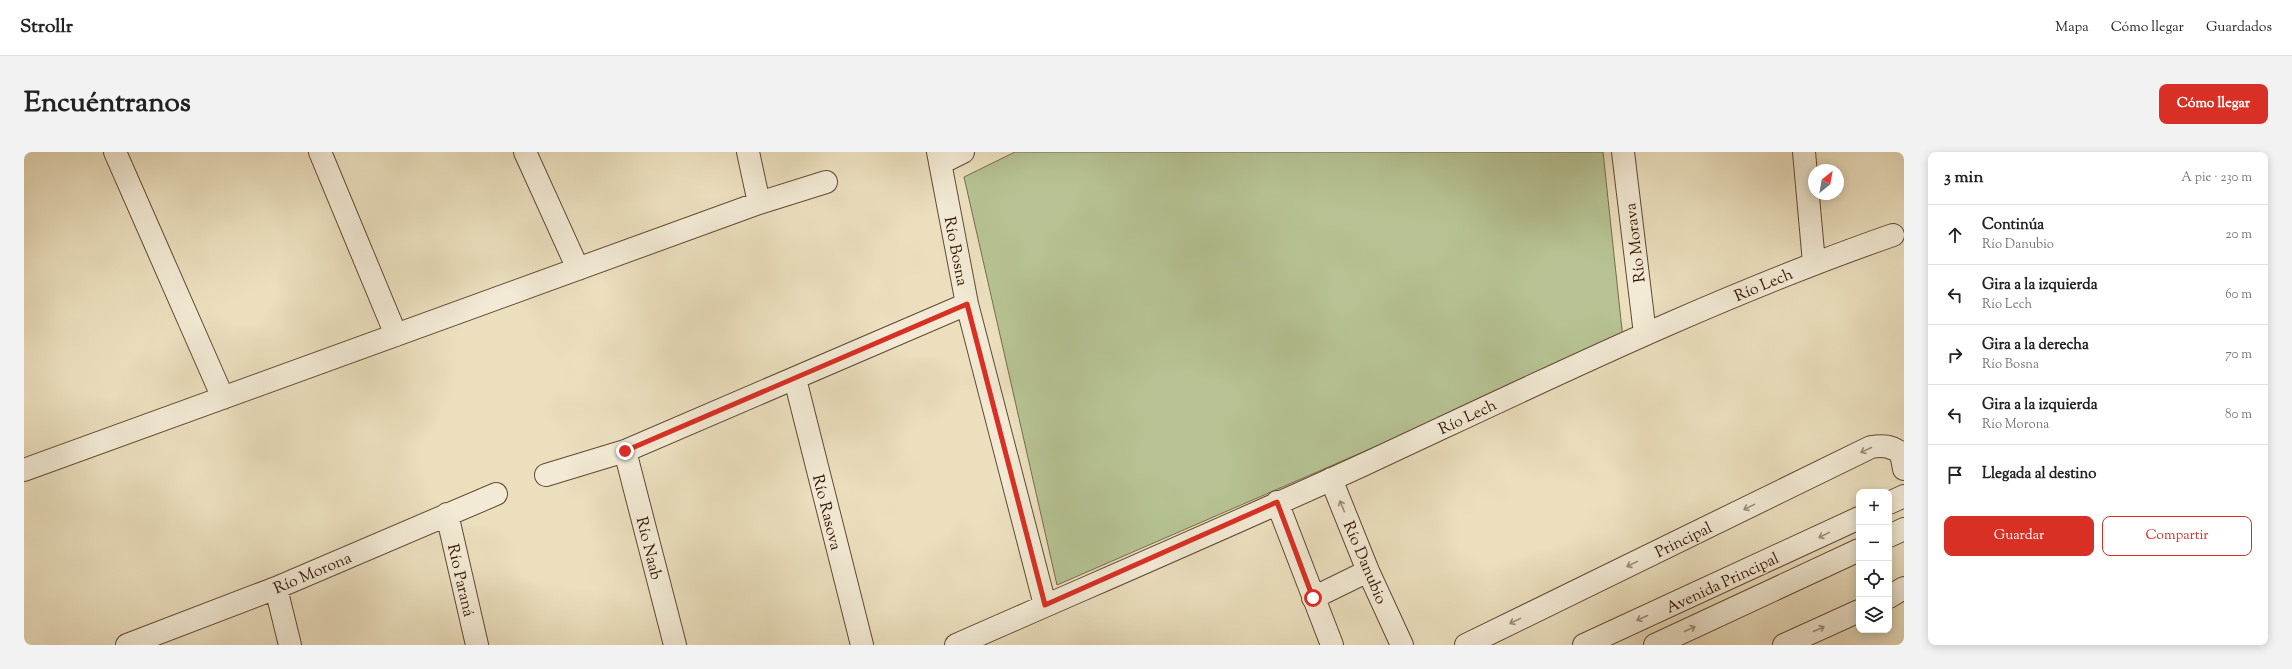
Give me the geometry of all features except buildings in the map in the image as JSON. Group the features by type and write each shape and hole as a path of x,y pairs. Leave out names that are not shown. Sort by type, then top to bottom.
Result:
{"street":[{"path":"115,152 223,398"},
{"path":"320,152 396,335"},
{"path":"525,152 578,268"},
{"path":"748,152 760,203"},
{"path":"940,157 963,152"},
{"name":"Río Morava","path":"1623,152 1645,334"},
{"path":"1804,152 1814,263"},
{"name":"Río Bosna","path":"940,157 967,304 1045,605"},
{"path":"25,467 223,398 760,203 826,182"},
{"name":"Río Lech","path":"956,645 1331,479 1645,334 1814,263 1893,236"},
{"path":"546,475 625,451 795,380 967,304"},
{"name":"Río Rasova","path":"795,380 862,645"},
{"name":"Principal","path":"1466,645 1871,447 1884,445 1893,447 1903,461"},
{"name":"Río Naab","path":"625,451 675,645"},
{"name":"Río Danubio","path":"1331,479 1368,571 1402,645"},
{"name":"Río Morona","path":"127,645 276,588 496,494"},
{"path":"1892,502 1904,496"},
{"path":"1277,502 1332,645"},
{"name":"Río Paraná","path":"447,514 477,645"},
{"name":"Avenida Principal","path":"1584,645 1856,519"},
{"path":"1892,535 1904,529"},
{"name":"Avenida Principal","path":"1654,645 1856,551"},
{"path":"1313,598 1368,571"},
{"path":"276,588 290,645"},
{"path":"1890,597 1904,588"},
{"path":"1784,645 1856,612"}],"green space":[{"path":"1015,152 1603,152 1623,339 1057,585 964,177"}],"route":[{"path":"625,451 795,380 967,304 1045,605 1277,502 1313,598"}]}
